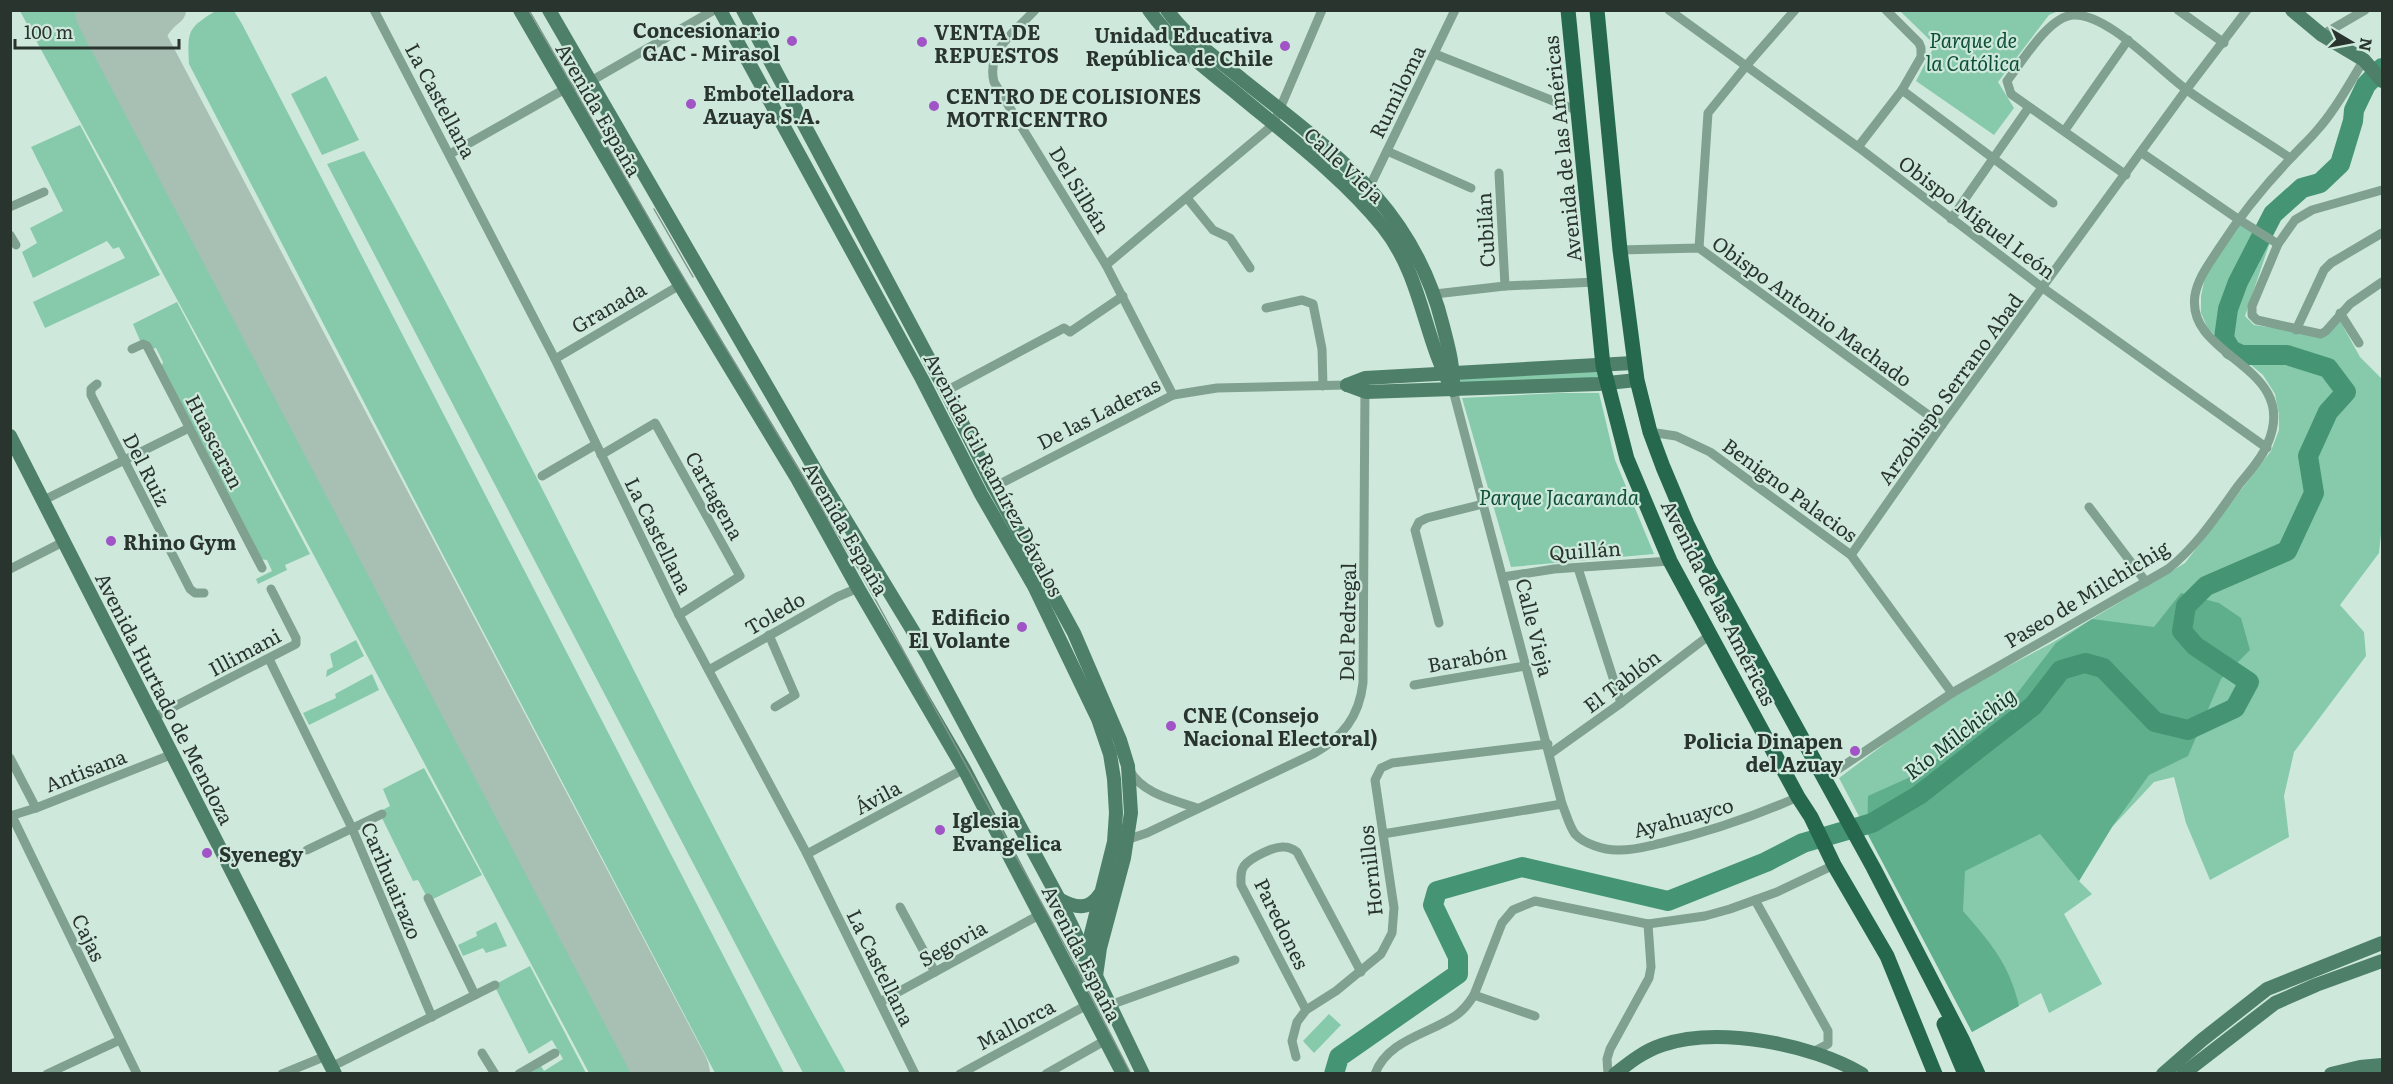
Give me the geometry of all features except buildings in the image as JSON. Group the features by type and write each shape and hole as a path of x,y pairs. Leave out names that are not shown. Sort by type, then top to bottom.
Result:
{"main road":[{"name":"Avenida España","path":"520,10 680,285 798,480 964,769 1123,1074"},
{"name":"Avenida España","path":"549,10 759,374 927,654 1059,899 1143,1074"},
{"name":"Avenida Gil Ramírez Dávalos","path":"720,10 922,379 981,494 1046,595 1074,633 1120,740 1128,766 1131,800 1120,841 1096,978"},
{"name":"Avenida Gil Ramírez Dávalos","path":"743,10 946,391 994,487 1046,595 1110,754 1120,841 1101,892 1078,986"},
{"name":"Calle Vieja","path":"1149,10 1158,23 1194,60 1342,182 1389,235 1411,275 1453,390"},
{"name":"Calle Vieja","path":"1167,10 1201,46 1329,150 1369,188 1393,216 1412,245 1435,294 1448,373"},
{"name":"Avenida de las Américas","path":"1568,10 1576,110 1596,282 1603,366 1628,459 1670,561 1798,798 1811,817 1837,870 1887,956 1938,1073"},
{"name":"Avenida de las Américas","path":"1597,10 1633,363 1650,432 1697,546 1730,610 1873,867 1964,1041 1978,1074"},
{"path":"2292,10 2322,35 2368,64 2382,81"},
{"name":"De las Laderas","path":"1365,385 1448,373 1633,363"},
{"name":"De las Laderas","path":"1347,385 1453,390 1607,384 1636,380"},
{"name":"Avenida Hurtado de Mendoza","path":"10,436 331,1066"},
{"name":"De las Laderas","path":"981,494 994,487"},
{"name":"Avenida de las Américas","path":"1873,867 1878,887 1962,1062 1965,1074"},
{"path":"1059,899 1081,907 1095,902 1101,892"},
{"path":"2163,1074 2267,989 2382,944"},
{"path":"2183,1074 2275,1003 2382,961"},
{"path":"1615,1074 1639,1055 1662,1045 1709,1036 1746,1039 1813,1052 1862,1074"},
{"path":"2331,1074 2360,1067 2382,1065"}],"street":[{"name":"La Castellana","path":"374,10 555,359 679,615 807,854 915,1074"},
{"path":"450,154 565,89 591,81 714,10"},
{"name":"Del Silbán","path":"1035,10 996,52 992,62 994,82 1124,296 1173,395"},
{"path":"1106,265 1273,125 1322,10"},
{"name":"Rumiloma","path":"1369,188 1455,10"},
{"path":"1699,248 1708,113 1796,10"},
{"path":"1858,147 1902,90 1921,57 1921,48 1886,10"},
{"path":"2178,10 2224,43"},
{"name":"Arzobispo Serrano Abad","path":"1851,555 1942,425 2247,10"},
{"path":"2322,35 2365,10"},
{"name":"Obispo Miguel León","path":"1676,12 2043,288 2266,448"},
{"path":"2126,175 2011,94 2007,81 2047,29 2059,19 2073,15 2085,16 2100,23 2128,40 2186,90 2290,158"},
{"path":"2065,130 2128,40"},
{"path":"1435,54 1576,110"},
{"name":"Paseo de Milchichig","path":"1825,778 1952,693 2168,569 2190,550 2266,448 2273,429 2275,414 2272,398 2257,378 2206,332 2197,316 2195,296 2201,277 2238,219 2320,127 2368,64"},
{"path":"1902,90 2053,203"},
{"path":"1951,219 2030,107"},
{"path":"1387,151 1471,188"},
{"path":"2142,153 2275,242"},
{"name":"Cubilán","path":"1499,173 1505,286"},
{"path":"2382,190 2303,214 2295,220 2275,242 2252,306 2252,315 2257,320 2321,334 2350,304 2382,283"},
{"path":"10,207 44,192"},
{"path":"1187,198 1213,230 1230,238 1250,268"},
{"path":"2296,330 2324,270 2331,262 2382,233"},
{"path":"10,235 16,245"},
{"name":"Obispo Antonio Machado","path":"1620,250 1699,248 1942,425"},
{"path":"1435,294 1505,286 1596,282"},
{"name":"Granada","path":"555,359 680,285"},
{"path":"946,391 1064,328 1070,332 1124,296"},
{"path":"1266,308 1302,300 1313,304 1322,350 1323,386"},
{"path":"2340,313 2360,343"},
{"name":"Huascaran","path":"132,349 143,344 147,346 262,568"},
{"name":"Del Ruiz","path":"97,384 91,389 91,395 123,461 190,589 195,593 204,593"},
{"name":"De las Laderas","path":"994,487 1173,395 1217,388 1347,385"},
{"name":"Del Pedregal","path":"1120,841 1197,808 1330,745 1350,725 1358,710 1364,683 1365,385"},
{"name":"Calle Vieja","path":"1453,390 1562,804"},
{"name":"Cartagena","path":"601,455 655,423 740,576 679,615"},
{"path":"44,500 189,428"},
{"name":"Benigno Palacios","path":"1650,432 1676,436 1710,452 1851,555 1952,693"},
{"path":"542,476 595,445"},
{"path":"1439,623 1415,531 1419,522 1427,518 1483,504"},
{"path":"2089,507 2146,582"},
{"path":"10,568 65,541"},
{"name":"Quillán","path":"1503,577 1554,569 1670,561"},
{"path":"1578,568 1621,703"},
{"name":"Toledo","path":"709,670 837,597 858,588"},
{"name":"Illimani","path":"154,717 295,645 297,641 271,589"},
{"name":"El Tablón","path":"1375,780 1381,768 1392,763 1549,749 1621,703 1711,634"},
{"path":"769,635 795,695 775,707"},
{"name":"Carihuairazo","path":"269,659 352,828 432,1017"},
{"name":"Barabón","path":"1414,685 1525,666"},
{"name":"Antisana","path":"11,816 173,754"},
{"path":"10,758 36,808"},
{"path":"1128,766 1134,778 1145,787 1197,808"},
{"name":"Ávila","path":"807,854 964,769"},
{"name":"Hornillos","path":"1296,1058 1292,1041 1293,1031 1306,1010 1360,972 1381,954 1392,933 1394,908 1375,780"},
{"name":"Ayahuayco","path":"1562,804 1575,833 1588,842 1619,851 1681,838 1798,798"},
{"path":"1383,834 1562,804"},
{"path":"307,850 382,814"},
{"name":"Cajas","path":"11,816 137,1074"},
{"name":"Paredones","path":"1306,1010 1241,885 1240,874 1250,860 1281,846 1297,852 1360,972"},
{"path":"1375,1074 1378,1065 1394,1048 1456,1016 1468,1004 1474,995 1502,923 1513,910 1535,901 1648,924 1705,916 1837,870"},
{"path":"428,898 475,995"},
{"path":"1755,900 1828,1031 1828,1044 1813,1052"},
{"path":"900,907 935,972"},
{"name":"Segovia","path":"880,1002 1041,914"},
{"path":"1608,1074 1607,1059 1610,1049 1649,978 1652,967 1648,924"},
{"path":"1110,1005 1235,960"},
{"path":"282,1074 331,1066 495,985"},
{"path":"1474,995 1535,1016"},
{"name":"Mallorca","path":"960,1074 1087,1005"},
{"path":"47,1074 120,1040"},
{"path":"1046,1074 1106,1040"},
{"path":"482,1053 495,1074"},
{"path":"519,1074 555,1053"}],"green space":[{"path":"217,10 234,11 242,24 784,1073 715,1073 189,64 188,44 191,31 200,21"},
{"path":"20,11 75,11 636,1073 589,1073 210,360"},
{"name":"Parque de la Católica","path":"1900,11 2058,11 2049,15 1998,82 2014,108 1994,135 1916,81 1935,45"},
{"path":"326,76 359,140 322,155 291,94"},
{"path":"80,125 160,275 45,328 33,302 125,258 119,247 113,249 107,241 33,278 22,252 37,243 30,228 63,211 31,147"},
{"path":"364,151 487,380 783,959 846,1073 803,1073 327,164"},
{"path":"2241,223 2270,242 2245,316 2254,325 2322,335 2340,321 2360,357 2381,378 2382,524 2379,553 2340,605 2364,632 2366,656 2294,752 2284,796 2289,837 2210,880 2186,823 2174,777 2154,782 2112,827 2079,881 2092,894 2064,914 2102,984 2049,1013 2041,993 1972,1032 1839,778 1942,701 2050,644 2185,563 2271,451 2279,430 2275,394 2263,375 2208,329 2201,313 2201,296 2205,277"},
{"path":"177,302 310,554 285,565 287,570 258,584 256,579 272,571 267,560 259,559 161,368 163,362 156,348 152,349 141,343 133,324"},
{"path":"1598,369 1600,379 1459,388 1458,376"},
{"name":"Parque Jacaranda","path":"1599,393 1615,460 1654,554 1511,567 1462,398"},
{"path":"2181,593 2219,603 2241,618 2250,650 2221,679 2188,756 2149,775 2112,827 2079,881 2040,834 1965,871 1963,911 1998,955 2010,978 2019,1006 1972,1032 1867,833 1868,796 1917,774 2008,705 2056,643 2092,619 2154,627"},
{"path":"356,640 364,656 326,677 327,670 333,667 330,654"},
{"path":"372,674 379,690 309,725 303,713 336,698 335,694"},
{"path":"424,768 482,875 429,901 418,880 413,881 379,812 390,806 383,789"},
{"path":"496,922 507,946 486,953 483,948 463,956 458,945 477,936 476,932"},
{"path":"530,966 586,1073 530,1073 541,1066 544,1071 563,1059 552,1040 529,1054 494,985"},
{"path":"1329,1014 1341,1025 1314,1053 1303,1041"}],"waterway":[{"name":"Río Milchichig","path":"1334,1074 1339,1057 1458,974 1458,957 1433,905 1437,891 1522,867 1668,901 1766,862 1803,843 1872,823 1919,795 2033,706 2061,670 2085,663 2103,668 2155,722 2188,730 2235,708 2249,682 2195,646 2182,631 2186,606 2206,586 2287,551 2314,493 2308,456 2328,412 2346,392 2328,368 2287,355 2242,355 2231,350 2224,338 2228,309 2238,282 2273,214 2302,188 2320,183 2340,164 2354,110 2366,85 2382,68"}],"taxiway":[{"path":"127,10 149,15 171,10"},
{"path":"154,89 148,68 147,47 154,28 170,11"}],"runway":[{"path":"112,10 673,1074"}],"tram line":[{"path":"529,10 670,255 858,568 1069,953 1131,1074"},
{"path":"654,209 693,277"}],"place":[{"name":"Concesionario GAC - Mirasol","path":"792,41"},
{"name":"VENTA DE REPUESTOS","path":"922,42"},
{"name":"Unidad Educativa República de Chile","path":"1285,46"},
{"name":"Embotelladora Azuaya S.A.","path":"691,104"},
{"name":"CENTRO DE COLISIONES MOTRICENTRO","path":"934,106"},
{"name":"Rhino Gym","path":"111,541"},
{"name":"Edificio El Volante","path":"1022,627"},
{"name":"CNE (Consejo Nacional Electoral)","path":"1171,726"},
{"name":"Policia Dinapen del Azuay","path":"1855,751"},
{"name":"Iglesia Evangelica","path":"940,830"},
{"name":"Syenegy","path":"207,853"}]}
